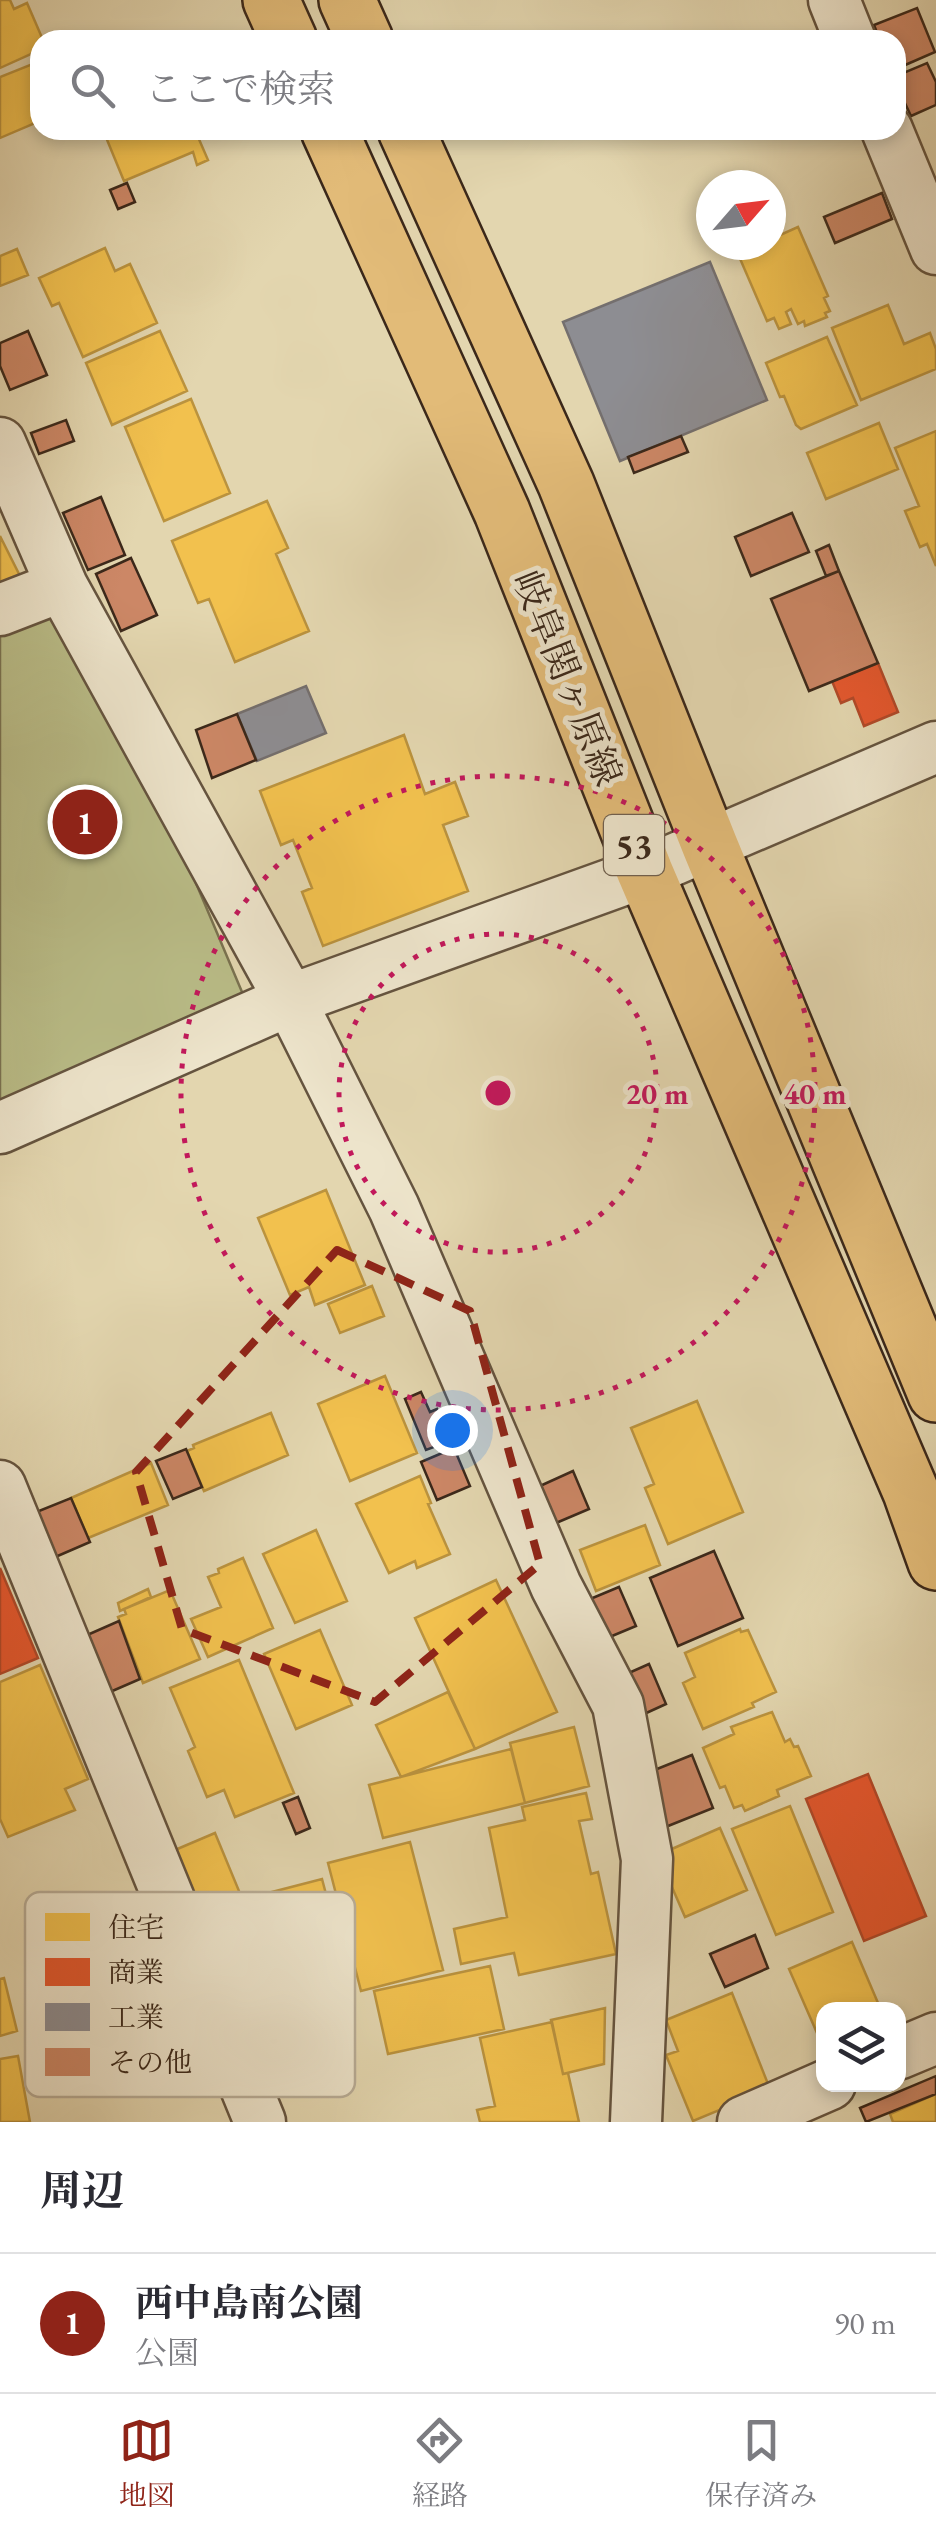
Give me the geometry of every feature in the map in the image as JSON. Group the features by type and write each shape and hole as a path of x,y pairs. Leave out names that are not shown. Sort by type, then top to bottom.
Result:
{"main road":[{"path":"271,0 284,30"},
{"path":"347,0 361,30"},
{"name":"岐阜関ヶ原線","path":"334,140 502,512 645,872 911,1492 936,1562"},
{"name":"岐阜関ヶ原線","path":"411,140 566,484 936,1394"}],"street":[{"path":"834,0 846,30"},
{"path":"891,140 936,249"},
{"path":"0,443 62,586 290,1000 394,1208 556,1586 618,1705 647,1859 636,2122"},
{"path":"0,610 62,586"},
{"path":"0,1128 290,1000 645,872 936,747"},
{"path":"0,1486 166,1892"},
{"path":"906,2051 936,2038"},
{"path":"744,2122 816,2090"},
{"path":"250,2097 260,2122"}],"highlighted area":[{"path":"337,1250 470,1311 540,1564 375,1702 182,1629 136,1472"}],"green space":[{"path":"75,597 253,1018 0,1111 0,626"}],"building: 住宅":[{"path":"0,0 10,0 14,9 27,3 39,30 30,30 30,54 0,68"},
{"path":"30,65 30,125 0,138 0,77"},
{"path":"107,140 199,140 208,160 197,165 193,152 124,181"},
{"path":"798,227 828,296 824,298 830,311 825,313 827,317 805,326 804,321 798,324 791,309 786,312 791,324 779,329 774,318 767,321 741,260 786,260 786,232"},
{"path":"105,248 115,271 130,264 157,323 83,357 59,303 52,306 39,278"},
{"path":"17,249 28,275 0,286 0,256"},
{"path":"888,305 904,344 930,333 936,349 936,369 861,400 832,328"},
{"path":"160,331 187,391 112,425 86,363"},
{"path":"827,337 857,405 801,429 784,396 780,397 766,363"},
{"path":"191,399 230,493 164,521 125,427"},
{"path":"879,423 898,469 826,499 807,453"},
{"path":"936,431 936,566 927,544 920,547 905,511 919,506 895,448"},
{"path":"267,501 288,548 276,554 309,631 235,662 209,599 198,603 172,541"},
{"path":"0,536 23,582 0,593"},
{"path":"404,735 425,794 455,782 468,816 443,825 468,891 323,946 302,892 312,888 293,840 281,845 260,791"},
{"path":"326,1190 365,1285 315,1305 309,1287 290,1295 258,1218"},
{"path":"372,1286 384,1316 340,1333 328,1304"},
{"path":"385,1376 417,1453 350,1481 318,1404"},
{"path":"697,1401 743,1512 668,1544 645,1488 654,1484 631,1428"},
{"path":"271,1413 288,1455 204,1491 187,1451"},
{"path":"151,1463 168,1505 88,1538 71,1498"},
{"path":"420,1476 450,1554 417,1568 415,1561 389,1573 356,1504"},
{"path":"645,1525 660,1565 596,1591 580,1550"},
{"path":"316,1530 347,1601 295,1623 263,1554"},
{"path":"243,1558 273,1628 208,1657 191,1619 221,1607 208,1577"},
{"path":"496,1580 557,1712 475,1749 415,1618"},
{"path":"148,1589 151,1597 120,1611 118,1603"},
{"path":"170,1590 200,1659 143,1683 118,1617 126,1614 124,1609"},
{"path":"740,1629 748,1630 776,1692 752,1703 754,1707 703,1729 683,1683 695,1677 685,1653"},
{"path":"320,1630 352,1705 296,1729 264,1654"},
{"path":"239,1660 294,1793 235,1817 224,1790 207,1797 188,1751 195,1747 170,1688"},
{"path":"40,1665 88,1779 65,1789 75,1810 8,1837 0,1819 0,1682"},
{"path":"448,1692 475,1749 401,1777 376,1725"},
{"path":"772,1712 785,1742 790,1739 794,1747 798,1746 811,1776 777,1790 779,1796 745,1811 742,1805 734,1808 725,1786 720,1788 703,1748 734,1734 731,1727"},
{"path":"574,1727 589,1786 525,1803 510,1743"},
{"path":"511,1749 525,1803 383,1838 369,1785"},
{"path":"586,1793 592,1819 579,1821 591,1874 598,1872 616,1954 519,1975 514,1953 461,1964 454,1929 507,1917 489,1828 525,1820 522,1807"},
{"path":"790,1806 833,1912 776,1935 732,1829"},
{"path":"720,1828 747,1890 685,1917 658,1855"},
{"path":"215,1833 239,1891 193,1892 175,1850"},
{"path":"410,1842 443,1970 361,1991 355,1968 355,1892 335,1892 328,1863"},
{"path":"322,1879 325,1892 272,1892"},
{"path":"852,1942 878,2002 816,2002 816,2031 789,1969"},
{"path":"490,1966 504,2029 388,2054 374,1991"},
{"path":"4,1978 17,2031 0,2036 0,1979"},
{"path":"732,1993 770,2089 693,2121 666,2055 678,2051 666,2020"},
{"path":"605,2008 604,2064 563,2074 551,2020"},
{"path":"552,2022 579,2122 480,2122 477,2110 495,2106 480,2038"},
{"path":"18,2056 30,2122 0,2122 0,2059"},
{"path":"936,2094 936,2122 893,2122 890,2114"}],"building: 商業":[{"path":"878,663 898,712 864,726 853,698 841,703 832,681"},
{"path":"0,1568 38,1658 0,1674"},
{"path":"868,1774 926,1916 864,1941 806,1799"}],"building: 工業":[{"path":"710,262 767,400 620,461 563,322"},
{"path":"306,686 326,733 257,761 237,714"}],"building: その他":[{"path":"917,8 935,52 906,65 906,30 876,30 874,25"},
{"path":"927,63 936,82 936,105 911,116 906,105 906,72"},
{"path":"127,183 135,202 118,209 110,190"},
{"path":"882,193 892,219 835,243 824,217"},
{"path":"28,331 47,375 10,390 0,366 0,343"},
{"path":"66,420 74,441 39,454 31,433"},
{"path":"681,436 688,452 634,473 628,457"},
{"path":"101,497 125,555 88,570 63,513"},
{"path":"792,513 809,552 751,576 735,537"},
{"path":"829,545 839,571 826,576 816,551"},
{"path":"131,558 157,615 121,631 96,574"},
{"path":"839,571 878,663 809,691 771,599"},
{"path":"237,714 256,760 212,778 196,730"},
{"path":"421,1392 430,1412 437,1409 450,1441 426,1450 405,1399"},
{"path":"454,1448 470,1486 437,1500 421,1462"},
{"path":"186,1449 202,1487 173,1499 156,1461"},
{"path":"573,1471 589,1509 556,1523 540,1486"},
{"path":"71,1498 90,1542 53,1558 34,1513"},
{"path":"714,1551 743,1618 678,1646 650,1578"},
{"path":"619,1587 636,1626 600,1641 583,1602"},
{"path":"119,1621 140,1679 110,1692 85,1636"},
{"path":"649,1664 666,1704 631,1720 613,1680"},
{"path":"692,1755 713,1808 663,1828 642,1775"},
{"path":"298,1797 310,1828 296,1834 283,1803"},
{"path":"755,1935 768,1968 725,1987 710,1954"},
{"path":"936,2076 936,2094 866,2122 860,2108 906,2092"}],"place":[{"name":"西中島南公園","path":"85,822"}]}
